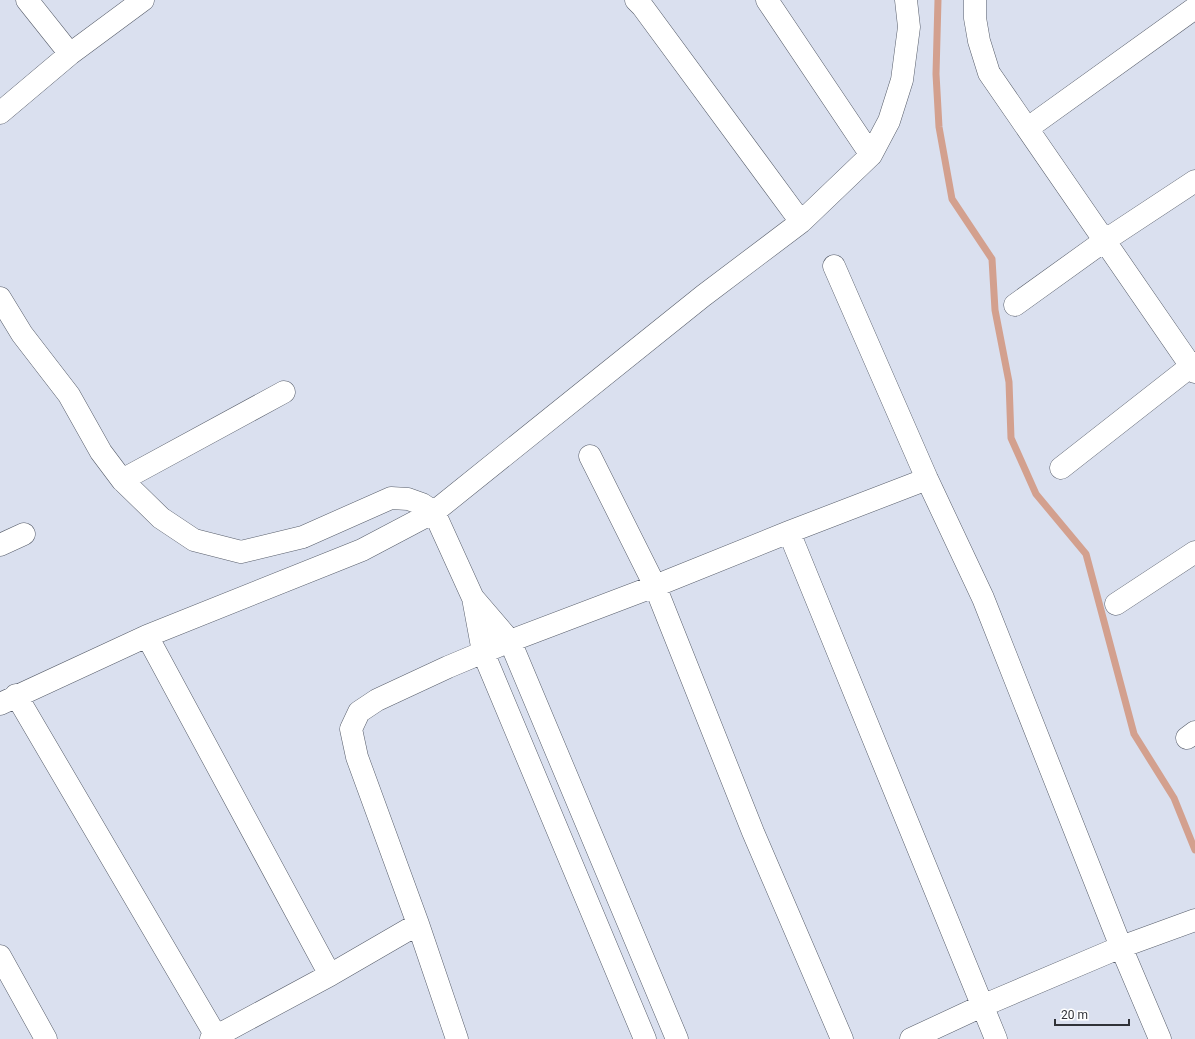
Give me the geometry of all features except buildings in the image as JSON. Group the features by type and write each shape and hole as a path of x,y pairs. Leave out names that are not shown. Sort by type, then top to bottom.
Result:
{"street":[{"path":"27,0 70,54"},
{"path":"0,113 70,54 143,0"},
{"path":"636,0 642,6 801,222"},
{"path":"767,0 871,156"},
{"path":"418,924 330,975 214,1038 8,699 147,636 362,550 434,512 703,296 801,222 871,156 889,121 902,80 909,27 906,0"},
{"path":"975,0 975,18 979,41 989,72 1104,242 1194,367 1061,468"},
{"path":"1028,128 1195,8"},
{"path":"1015,305 1104,242 1195,181"},
{"path":"834,266 927,479 983,598 1121,947 1160,1039"},
{"path":"0,298 22,334 69,396 101,452 122,480 161,518 194,540 241,552 303,537 391,498 408,499 422,504 434,512 473,598 483,652 645,1039"},
{"path":"122,480 284,392"},
{"path":"590,456 655,586 753,832 842,1039"},
{"path":"457,1039 418,924 357,757 351,729 359,712 377,700 483,652 927,479"},
{"path":"789,532 996,1039"},
{"path":"0,545 24,534"},
{"path":"1116,604 1195,552"},
{"path":"473,598 510,641 677,1039"},
{"path":"147,636 330,975"},
{"path":"911,1039 982,1006 1121,947 1194,920"},
{"path":"0,956 46,1039"}],"waterway":[{"path":"938,0 936,74 939,127 952,199 992,259 995,310 1009,382 1011,438 1036,494 1086,554 1134,734 1174,798 1195,850"}]}
